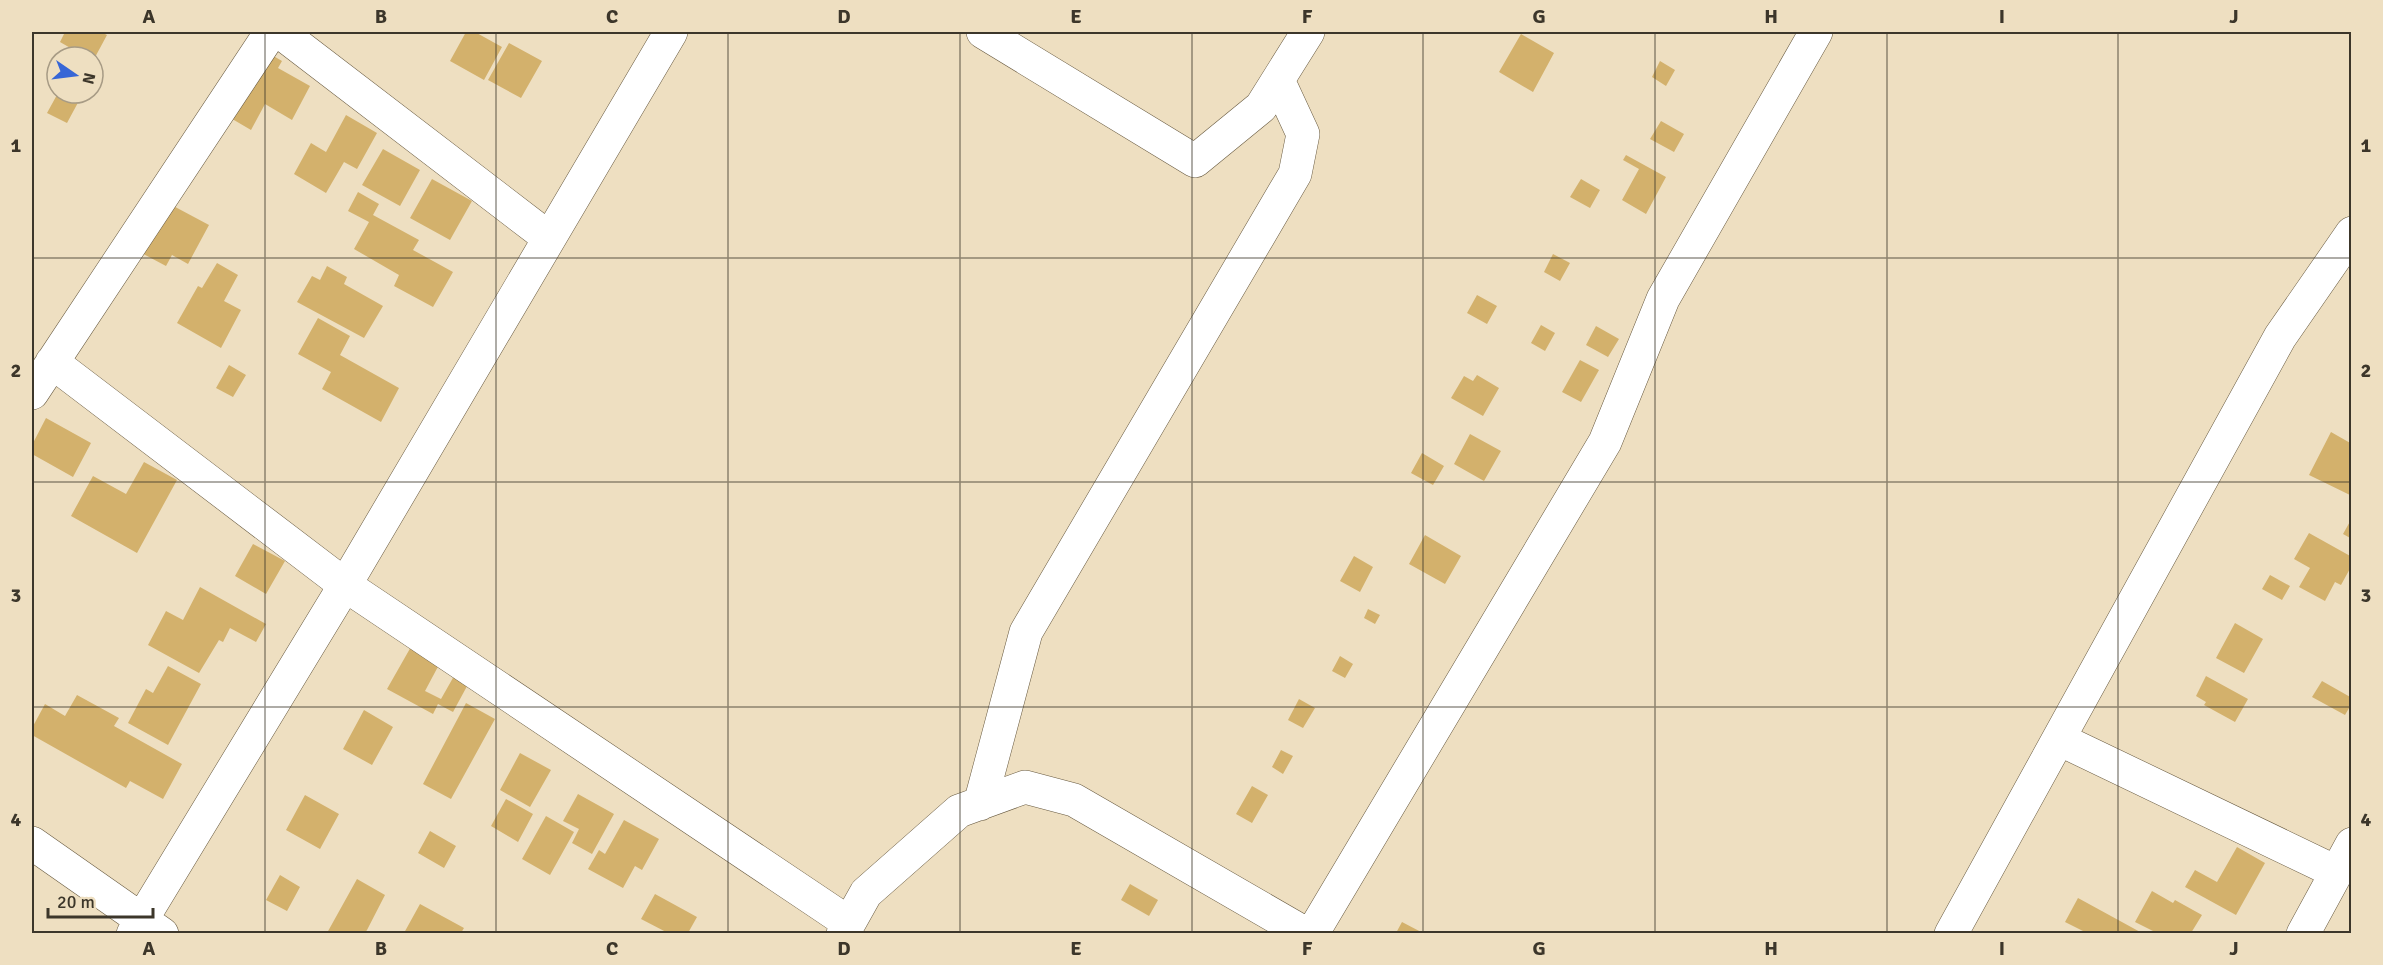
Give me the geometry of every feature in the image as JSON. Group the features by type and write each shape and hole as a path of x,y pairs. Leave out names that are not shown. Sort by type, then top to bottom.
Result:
{"street":[{"path":"32,393 271,32"},
{"path":"280,32 549,238"},
{"path":"32,843 146,929 345,585 671,32"},
{"path":"983,32 1195,161 1261,107 1308,32"},
{"path":"1312,933 1605,442 1663,299 1816,32"},
{"path":"980,804 1026,632 1295,174 1303,134 1278,80"},
{"path":"1951,933 2280,337 2352,233"},
{"path":"52,362 345,585 846,928 866,893 959,811 1025,787 1074,800 1305,933"},
{"path":"2059,739 2336,872"},
{"path":"2303,933 2352,844"}],"building":[{"path":"65,32 101,32 107,35 102,45 65,45 60,42"},
{"path":"466,32 475,32 502,47 484,80 450,61"},
{"path":"1521,34 1554,53 1533,92 1499,72"},
{"path":"509,43 542,61 521,98 488,80"},
{"path":"258,47 282,61 278,68 310,86 292,120 265,104 251,130 222,113"},
{"path":"1660,61 1675,70 1666,86 1652,77"},
{"path":"51,105 77,105 67,123 47,113"},
{"path":"346,115 377,133 357,169 344,162 326,193 294,174 311,143 326,152"},
{"path":"1661,121 1684,134 1674,152 1650,139"},
{"path":"383,149 420,170 400,206 362,185"},
{"path":"1626,155 1666,177 1646,214 1622,200 1639,169 1623,160"},
{"path":"432,179 472,201 450,240 410,218"},
{"path":"1581,179 1600,190 1590,208 1570,197"},
{"path":"358,192 379,204 373,215 419,240 413,250 453,272 433,307 394,286 399,275 354,249 369,222 348,211"},
{"path":"164,201 209,225 188,264 172,255 166,266 134,249"},
{"path":"1553,254 1570,263 1560,281 1544,272"},
{"path":"217,263 238,275 224,301 241,310 221,348 177,323 198,286 202,288"},
{"path":"327,266 347,277 344,284 383,306 364,338 297,302 312,276 320,280"},
{"path":"1477,295 1497,306 1487,324 1467,313"},
{"path":"318,318 350,336 340,355 399,388 381,422 322,389 331,372 298,354"},
{"path":"1541,325 1555,333 1545,351 1531,343"},
{"path":"1596,326 1619,339 1608,357 1586,345"},
{"path":"1580,360 1599,370 1581,402 1562,392"},
{"path":"229,365 246,375 233,397 216,388"},
{"path":"1477,375 1499,388 1483,416 1451,398 1464,376 1473,381"},
{"path":"46,418 91,443 73,477 32,454 32,445"},
{"path":"2331,432 2352,444 2352,496 2309,475"},
{"path":"1470,434 1501,451 1484,481 1454,464"},
{"path":"1422,453 1444,466 1433,485 1411,473"},
{"path":"144,462 177,480 137,553 71,516 93,476 126,494"},
{"path":"2352,518 2352,539 2343,534"},
{"path":"2309,533 2352,557 2352,565 2341,585 2335,582 2325,601 2299,587 2310,568 2294,559"},
{"path":"1425,535 1461,556 1445,584 1409,564"},
{"path":"253,544 285,561 266,594 235,576"},
{"path":"1354,556 1373,567 1360,592 1340,581"},
{"path":"2270,575 2290,586 2282,600 2262,589"},
{"path":"200,587 266,624 256,642 230,628 223,642 219,640 199,673 148,645 166,611 183,620"},
{"path":"1368,609 1380,615 1375,624 1364,618"},
{"path":"2235,623 2263,639 2244,673 2216,658"},
{"path":"412,645 441,661 425,691 441,699 458,669 472,677 453,712 438,704 433,714 387,689"},
{"path":"1340,656 1353,664 1345,678 1332,671"},
{"path":"168,666 201,684 168,745 128,723 146,689 153,693"},
{"path":"2206,676 2248,699 2235,722 2204,705 2206,702 2196,696"},
{"path":"2322,681 2352,698 2352,703 2345,715 2312,697"},
{"path":"77,695 119,718 114,726 182,764 163,799 130,781 126,788 32,735 32,728 45,704 65,716"},
{"path":"1299,699 1315,708 1303,728 1288,720"},
{"path":"466,703 495,719 451,799 423,784"},
{"path":"364,710 393,727 372,765 343,749"},
{"path":"1281,750 1293,756 1283,774 1272,767"},
{"path":"520,753 551,770 530,807 500,790"},
{"path":"1252,786 1268,795 1252,823 1236,814"},
{"path":"578,794 614,814 592,854 572,843 579,829 563,821"},
{"path":"305,795 339,814 320,849 286,830"},
{"path":"506,799 533,814 518,842 491,826"},
{"path":"546,816 574,832 550,875 522,859"},
{"path":"624,820 659,839 642,870 635,866 623,888 588,869 599,850 605,854"},
{"path":"430,831 456,846 444,868 418,853"},
{"path":"2237,847 2265,863 2236,915 2185,887 2195,870 2217,882"},
{"path":"280,875 300,887 287,911 266,900"},
{"path":"357,879 385,895 367,930 365,933 327,933"},
{"path":"1130,884 1158,900 1149,916 1121,900"},
{"path":"2152,891 2173,903 2175,900 2202,915 2191,933 2157,933 2135,922"},
{"path":"655,894 697,917 688,933 668,933 641,919"},
{"path":"2078,898 2142,933 2087,933 2065,922"},
{"path":"420,904 464,928 461,933 404,933"},
{"path":"1402,922 1423,933 1396,933"}]}
